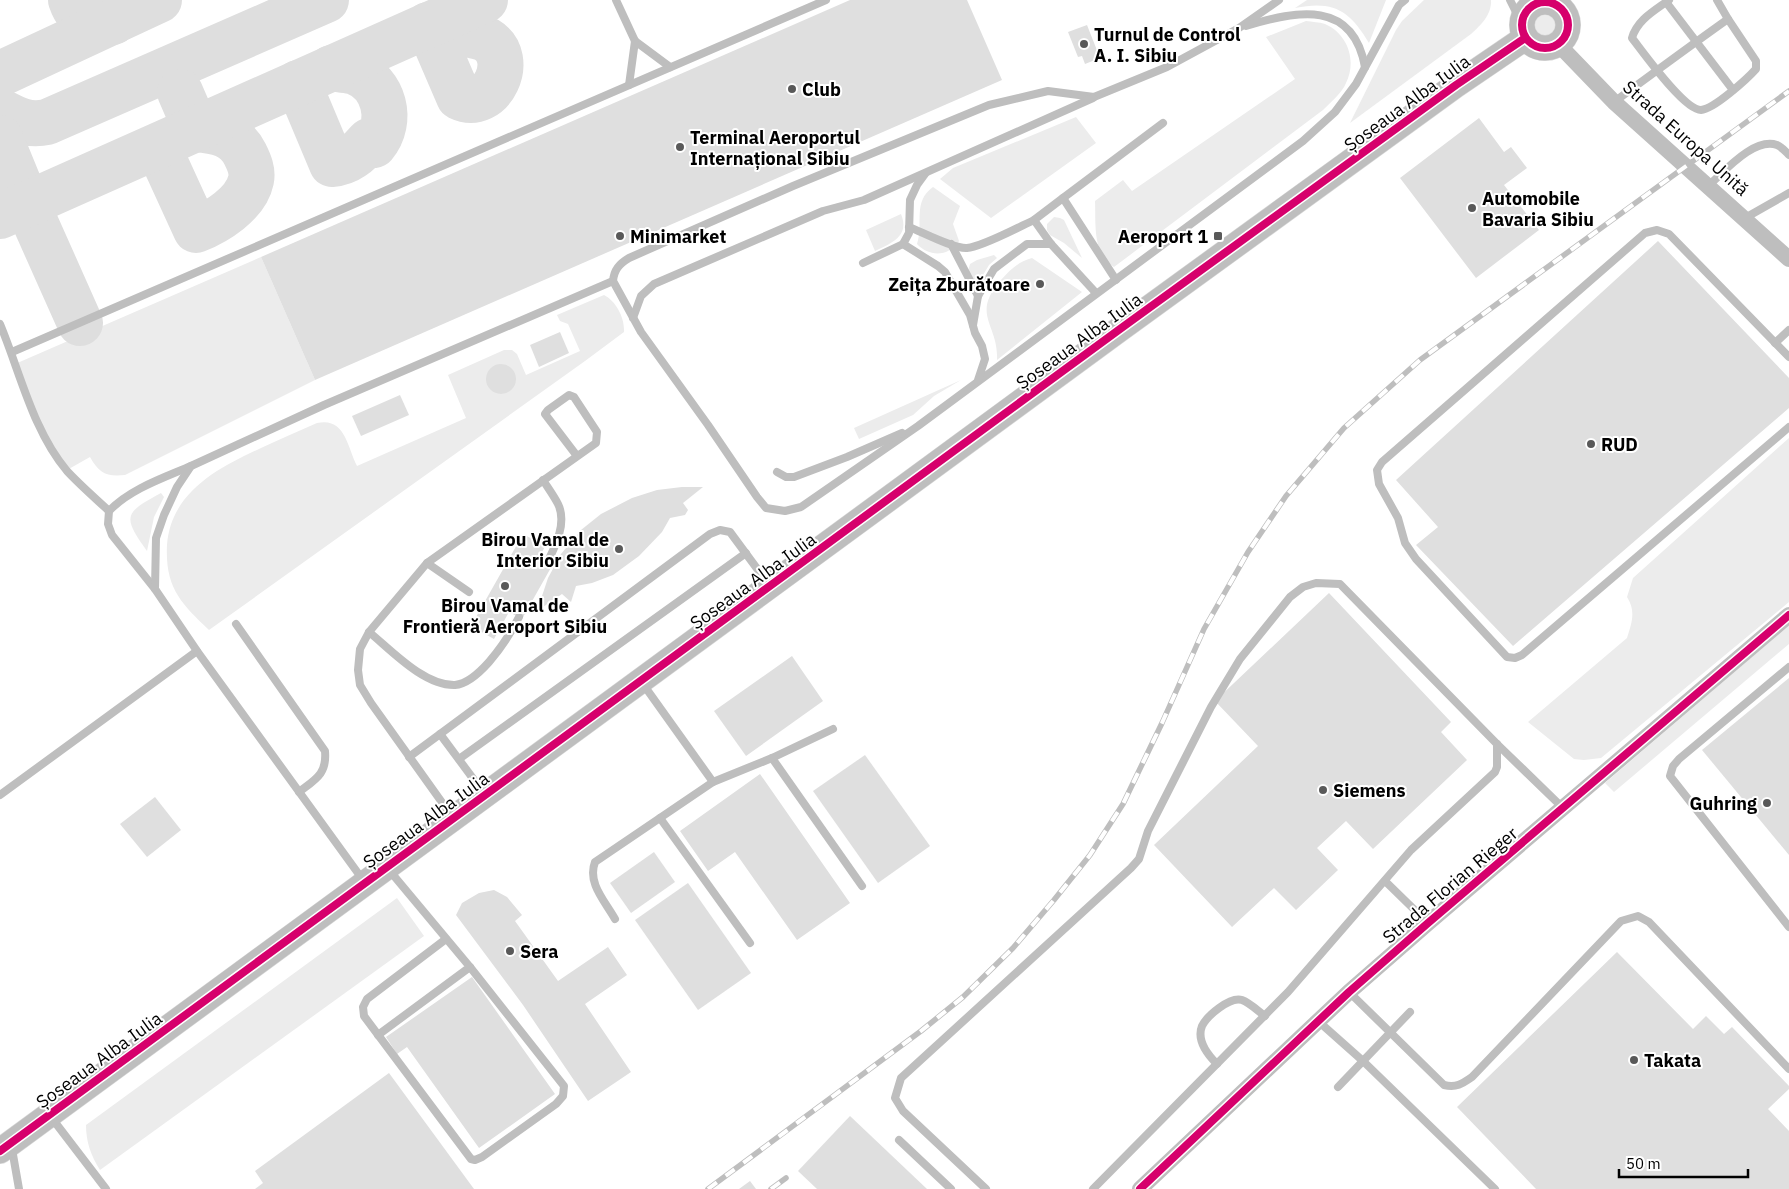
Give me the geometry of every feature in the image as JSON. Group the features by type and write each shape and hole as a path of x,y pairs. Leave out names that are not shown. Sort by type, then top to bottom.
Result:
{"main road":[{"path":"1540,2 1559,3 1568,24 1567,32 1563,39 1558,44 1544,48 1530,43 1523,30 1525,13 1532,6 1540,2"},
{"name":"Șoseaua Alba Iulia","path":"5,1147 1120,329 1456,85 1523,30"}],"street":[{"name":"Strada Europa Unită","path":"1558,44 1614,102 1709,185 1789,259"},
{"name":"Strada Florian Rieger","path":"1140,1189 1348,992 1789,615"}],"lane":[{"path":"616,0 635,41 670,67"},
{"path":"12,352 826,0"},
{"path":"632,318 641,296 654,284 823,211 864,200 1094,97 1167,67 1239,28 1280,0"},
{"path":"1094,97 1048,91 989,105 793,186 628,258 617,268 614,281 632,318 766,508 785,511 801,507 918,426 1303,141 1335,112 1356,84 1399,5 1404,0"},
{"path":"1510,0 1523,30"},
{"path":"1717,0 1756,61 1756,69 1734,90 1708,108 1699,110 1688,105 1657,71 1632,38 1640,22 1668,1 1696,42 1734,90"},
{"path":"1239,28 1282,16 1307,13 1323,15 1343,23 1351,30 1357,41 1364,68"},
{"path":"1614,102 1728,19"},
{"path":"629,85 635,41"},
{"path":"909,227 951,244 966,248 978,246 1034,220 1164,122"},
{"path":"1709,185 1736,160 1764,143 1779,145 1789,155"},
{"path":"863,263 903,244 909,233 910,200 916,185 926,172"},
{"path":"1745,218 1789,193"},
{"path":"1063,198 1116,280"},
{"path":"1034,220 1051,244 1096,293"},
{"path":"1789,357 1669,234 1657,230 1645,233 1382,462 1377,470 1379,484 1398,518 1405,543 1416,559 1507,657 1515,658 1522,655 1789,428"},
{"path":"903,244 945,272 970,315 985,359 978,380"},
{"path":"951,244 978,296"},
{"path":"973,325 978,296 994,269 1016,250 1027,244 1051,244"},
{"path":"366,883 197,652 155,589 112,535 108,524 109,511 119,500 150,484 324,405 614,281"},
{"path":"0,324 32,409 50,445 67,470 109,511"},
{"path":"1775,343 1789,330"},
{"path":"454,818 371,704 360,685 358,670 360,649 368,632 427,563 596,443 597,432 574,396 569,396 545,414 577,456"},
{"path":"777,472 794,477 807,473 918,426"},
{"path":"155,589 156,538 164,514 177,487 191,466"},
{"path":"543,480 559,505 562,520 555,546 548,561"},
{"path":"409,757 710,534 720,530 730,532 770,586"},
{"path":"459,759 746,553"},
{"path":"427,563 469,592"},
{"path":"986,1189 903,1110 894,1098 901,1078 1135,864 1139,859 1148,831 1211,707 1240,659 1290,597 1303,587 1316,583 1340,584 1497,744 1563,808"},
{"path":"368,632 424,676 457,685 469,680 482,670 498,652 519,618"},
{"path":"236,624 325,750 326,760 324,769 319,777 299,792"},
{"path":"0,795 197,652"},
{"path":"1789,667 1679,759 1673,766 1670,776 1789,927"},
{"path":"641,681 713,782"},
{"path":"615,919 593,881 592,870 595,862 713,782 772,758 833,729"},
{"path":"440,734 485,795"},
{"path":"1093,1189 1288,992 1411,850 1495,772 1497,767 1497,744"},
{"path":"772,758 862,886"},
{"path":"660,818 750,942"},
{"path":"387,868 446,938 470,967 564,1086 563,1096 556,1104 482,1157 475,1160 471,1159 378,1035 364,1016 362,1007 366,999 446,938"},
{"path":"1385,881 1428,923"},
{"path":"1348,992 1444,1085 1451,1087 1460,1086 1472,1077 1621,921 1638,916 1649,922 1789,1069"},
{"path":"378,1035 470,967"},
{"path":"1216,1064 1204,1050 1202,1026 1220,1006 1234,1000 1243,1000 1265,1016"},
{"path":"1338,1087 1410,1012"},
{"path":"1318,1021 1496,1189"},
{"path":"49,1115 106,1189"},
{"path":"899,1140 951,1189"},
{"path":"5,1147 13,1162 19,1189"}],"shaded area":[{"path":"1307,0 1386,0 1369,43 1355,23 1340,10 1320,6 1295,8"},
{"path":"1424,0 1491,0 1491,5 1485,19 1471,34 1350,123 1396,30 1402,21"},
{"path":"1545,15 1553,18 1556,26 1553,34 1545,37 1537,34 1534,26 1537,18"},
{"path":"1306,21 1325,24 1340,34 1345,41 1351,66 1344,87 1339,94 1323,110 1114,267 1102,254 1099,246 1095,201 1123,180 1132,191 1295,79 1266,37"},
{"path":"1076,117 1096,143 991,218 940,179 953,168"},
{"path":"933,187 960,206 953,224 959,241 950,250 939,253 927,251 917,244 921,206 923,199"},
{"path":"901,214 903,228 898,238 875,251 866,230"},
{"path":"1054,217 1064,220 1082,258 1064,243 1050,235 1047,230 1047,224"},
{"path":"994,255 997,258 989,265 980,280 975,282 968,271 970,264"},
{"path":"261,257 315,380 125,475 104,473 90,457 67,470 50,445 15,364"},
{"path":"1032,258 1082,292 997,360 994,337 988,320 988,302 992,292 1008,272"},
{"path":"604,295 612,301 619,311 623,321 624,332 585,361 209,630 183,603 172,584 167,560 167,545 170,526 177,510 199,484 229,464 317,423 326,422 334,424 339,429 344,435 357,466 466,418 448,375 504,350 512,350 517,354 526,375 580,351 568,324 560,321 557,315"},
{"path":"961,380 934,396 913,415 859,439 854,428"},
{"path":"1789,438 1789,602 1601,758 1574,759 1528,722 1627,638 1632,622 1632,612 1627,597 1633,578"},
{"path":"161,493 164,497 154,517 147,551 133,530 131,516 140,506"},
{"path":"1789,625 1789,644 1614,792 1605,783"},
{"path":"397,898 424,936 100,1170 90,1149 86,1125"}],"building":[{"name":"Terminal Aeroportul Internațional Sibiu","path":"850,0 967,0 1002,80 315,380 261,257"},
{"name":"Turnul de Control A. I. Sibiu","path":"1087,25 1100,58 1085,64 1082,56 1078,57 1068,32"},
{"name":"Automobile Bavaria Sibiu","path":"1479,118 1504,152 1511,147 1527,168 1504,185 1539,230 1476,278 1400,178"},
{"name":"RUD","path":"1658,241 1789,378 1789,408 1513,646 1416,545 1438,527 1396,480"},
{"path":"560,332 569,353 539,367 530,345"},
{"path":"501,364 507,365 515,373 515,385 507,393 501,394 495,393 487,385 486,379 487,373 495,365"},
{"path":"400,395 409,415 361,436 352,416"},
{"path":"703,487 683,503 688,510 685,515 670,518 662,532 639,556 613,575 592,583 576,586 571,602 562,594 540,609 541,599 548,578 561,554 581,530 601,514 632,498 657,490"},
{"path":"523,534 545,546 540,557 553,564 522,619 509,612 494,639 471,626"},
{"name":"Siemens","path":"1329,593 1451,722 1441,732 1467,760 1373,849 1346,821 1317,848 1338,870 1296,910 1274,888 1232,927 1154,845 1258,746 1215,701"},
{"path":"792,656 823,701 746,756 714,711"},
{"name":"Guhring","path":"1789,678 1789,855 1702,750"},
{"path":"865,755 930,846 878,883 813,791"},
{"path":"760,774 850,903 797,940 735,852 708,871 680,831"},
{"path":"155,797 181,830 147,857 120,824"},
{"path":"654,852 675,882 631,913 610,883"},
{"path":"688,883 751,973 698,1010 635,920"},
{"path":"494,890 507,897 522,915 515,921 558,981 608,947 627,975 585,1004 631,1072 588,1101 523,1005 456,915 462,903 479,893"},
{"name":"Takata","path":"1617,952 1693,1029 1706,1016 1724,1034 1732,1027 1789,1086 1789,1089 1768,1109 1789,1131 1789,1189 1536,1189 1457,1107"},
{"path":"472,977 555,1094 479,1148 407,1047 397,1054 386,1037"},
{"path":"389,1073 474,1189 255,1189 263,1183 255,1171"},
{"path":"850,1116 927,1189 817,1189 798,1171"},
{"path":"750,1181 756,1189 739,1189"}],"taxiway":[{"path":"71,0 74,8 87,20 92,22 113,22"},
{"path":"0,74 159,0"},
{"path":"0,111 23,121 34,123 47,122 326,0"},
{"path":"428,25 459,97 471,100 482,97 490,91 497,81 500,70 500,59 496,48 487,40 468,34 453,0"},
{"path":"0,216 485,0"},
{"path":"298,83 332,164 343,162 357,153 369,141 374,145 384,125 383,104 379,94 365,77 355,72 331,68"},
{"path":"158,147 196,230 229,211 248,189 251,180 251,170 241,147 225,135 196,129 180,92"},
{"path":"0,138 80,323"}],"railway":[{"path":"708,1189 921,1031 963,997 1013,948 1054,900 1090,855 1123,804 1204,629 1248,552 1286,496 1344,428 1420,360 1789,91"},
{"path":"771,1189 786,1178"}],"cycle path":[{"path":"1541,2 1549,2 1558,6 1564,12 1568,25 1564,38 1558,44 1549,48 1541,48 1532,44 1526,38 1522,29 1522,21 1526,12 1532,6 1541,2"},
{"path":"0,1151 1120,329 1456,85 1525,38"},
{"path":"1140,1189 1349,992 1789,615"}],"place":[{"name":"Turnul de Control A. I. Sibiu","path":"1084,44"},
{"name":"Club","path":"792,89"},
{"name":"Terminal Aeroportul Internațional Sibiu","path":"680,147"},
{"name":"Automobile Bavaria Sibiu","path":"1472,208"},
{"name":"Minimarket","path":"620,236"},
{"name":"Aeroport 1","path":"1218,236"},
{"name":"Zeița Zburătoare","path":"1040,284"},
{"name":"RUD","path":"1591,444"},
{"name":"Birou Vamal de Interior Sibiu","path":"619,549"},
{"name":"Birou Vamal de Frontieră Aeroport Sibiu","path":"505,586"},
{"name":"Siemens","path":"1323,790"},
{"name":"Guhring","path":"1767,803"},
{"name":"Sera","path":"510,951"},
{"name":"Takata","path":"1634,1060"}]}
